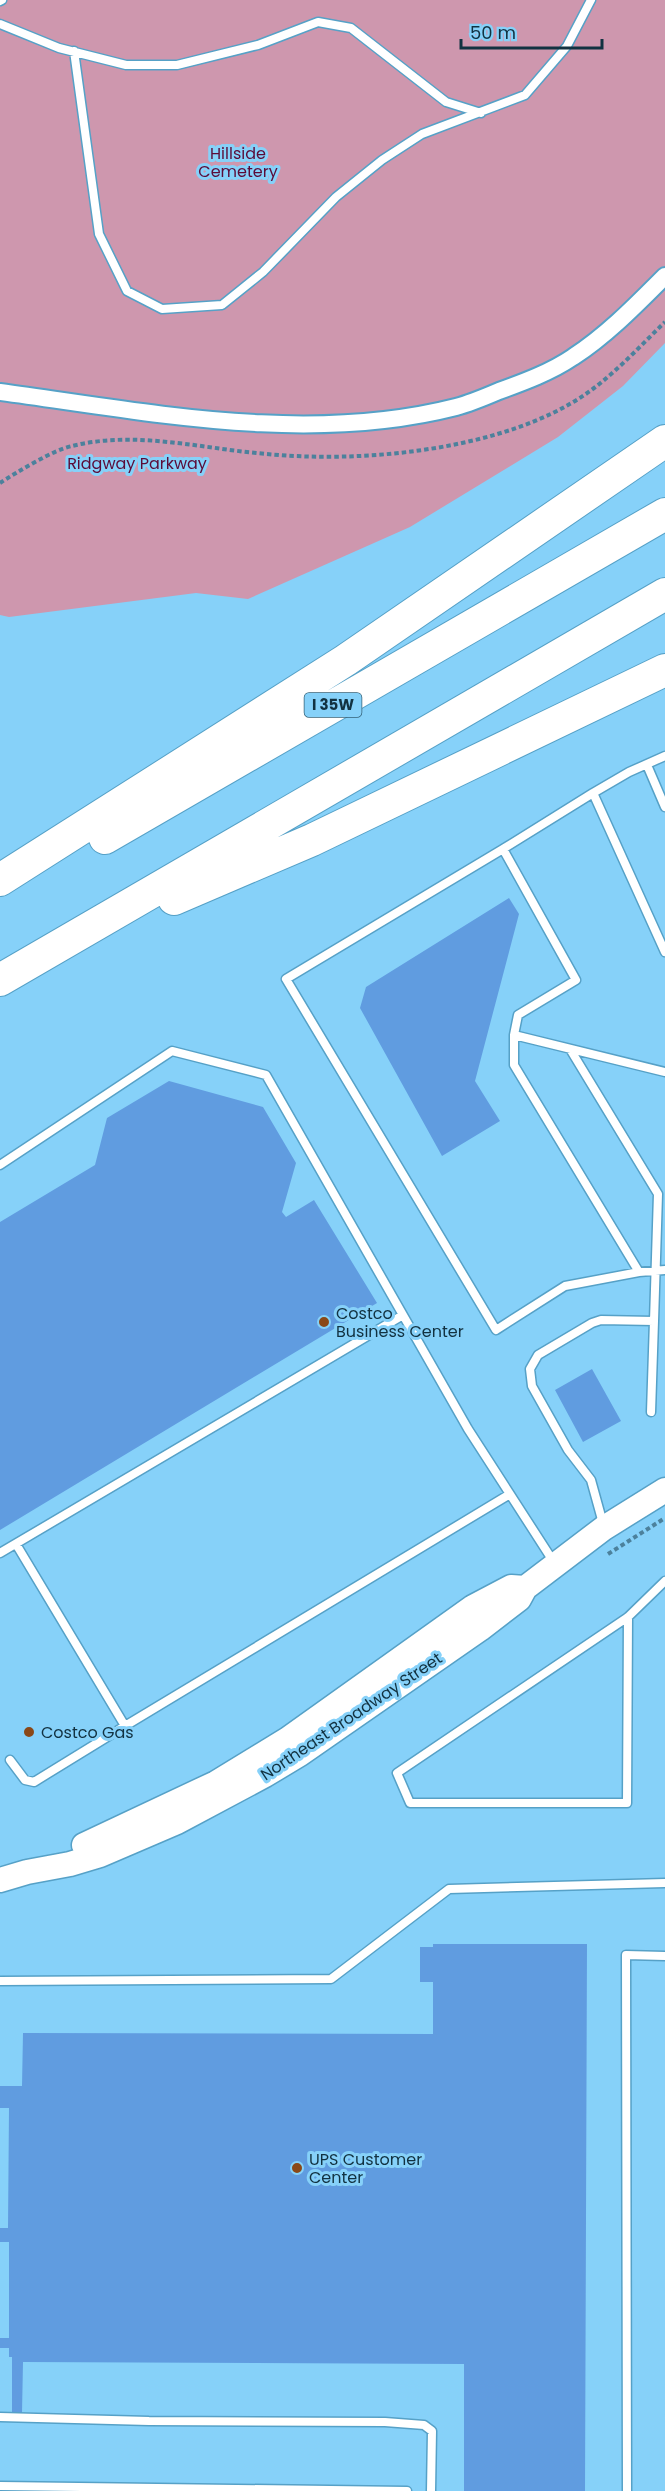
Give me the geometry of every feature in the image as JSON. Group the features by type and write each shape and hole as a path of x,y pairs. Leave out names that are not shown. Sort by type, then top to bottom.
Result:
{"highway":[{"path":"0,880 346,660 665,441"},
{"name":"I 35W","path":"0,896 106,838 665,514"},
{"path":"0,980 665,594"},
{"path":"47,954 312,840 665,670"}],"main road":[{"name":"Northeast Broadway Street","path":"0,1880 100,1855 177,1822 265,1775 300,1754 480,1629 519,1599 525,1588 604,1528 665,1490"}],"street":[{"path":"0,392 227,422 368,421 415,416 458,406 490,395 521,383 573,357 629,312 665,276"}],"lane":[{"path":"74,51 99,234 127,291 162,309 222,305 263,272 336,197 382,159 422,134 525,95 567,46 591,0"},
{"path":"0,24 59,48 126,65 177,65 258,45 318,22 351,28 446,102 482,113"},
{"path":"665,756 593,793 286,979 496,1330 565,1286 639,1272 665,1270"},
{"path":"647,765 665,807"},
{"path":"593,793 665,952"},
{"path":"502,849 576,980 518,1015 514,1035 514,1065 639,1272"},
{"path":"514,1035 665,1072"},
{"path":"570,1049 657,1194 651,1412"},
{"path":"0,1165 172,1051 266,1075 468,1429 555,1565"},
{"path":"0,1553 403,1315"},
{"path":"604,1528 591,1480 568,1450 532,1386 530,1369 538,1355 592,1323 601,1320 654,1321"},
{"path":"10,1760 25,1780 34,1782 510,1494"},
{"path":"16,1544 125,1726"},
{"path":"628,1617 627,1803 410,1803 397,1773 628,1617 665,1581"},
{"path":"0,1981 331,1979 449,1889 665,1883"},
{"path":"627,2491 626,1955 665,1956"},
{"path":"0,2417 149,2421 385,2422 424,2425 432,2431 431,2491"},
{"path":"0,2486 407,2491"}],"green space":[{"path":"0,0 665,0 665,343 623,386 558,437 410,527 248,599 196,593 9,617 0,615"}],"building":[{"path":"509,898 519,914 475,1081 500,1121 442,1156 360,1008 366,987"},
{"path":"169,1081 263,1107 296,1163 282,1212 286,1217 314,1200 377,1303 0,1530 0,1222 95,1165 107,1118"},
{"path":"592,1369 621,1421 583,1442 555,1390"},
{"name":"UPS Customer Center","path":"433,1944 587,1944 585,2491 464,2491 464,2364 23,2362 22,2413 12,2413 12,2357 9,2357 9,2348 0,2348 0,2338 9,2338 9,2242 0,2242 0,2228 8,2228 9,2108 0,2108 0,2086 22,2086 23,2033 433,2034 433,1982 420,1982 420,1947 433,1947"}],"place":[{"name":"Costco Business Center","path":"324,1322"},
{"name":"Costco Gas","path":"29,1732"},
{"name":"UPS Customer Center","path":"297,2168"}],"park label":[{"name":"Hillside Cemetery","path":"238,162"},
{"name":"Ridgway Parkway","path":"137,463"}]}
